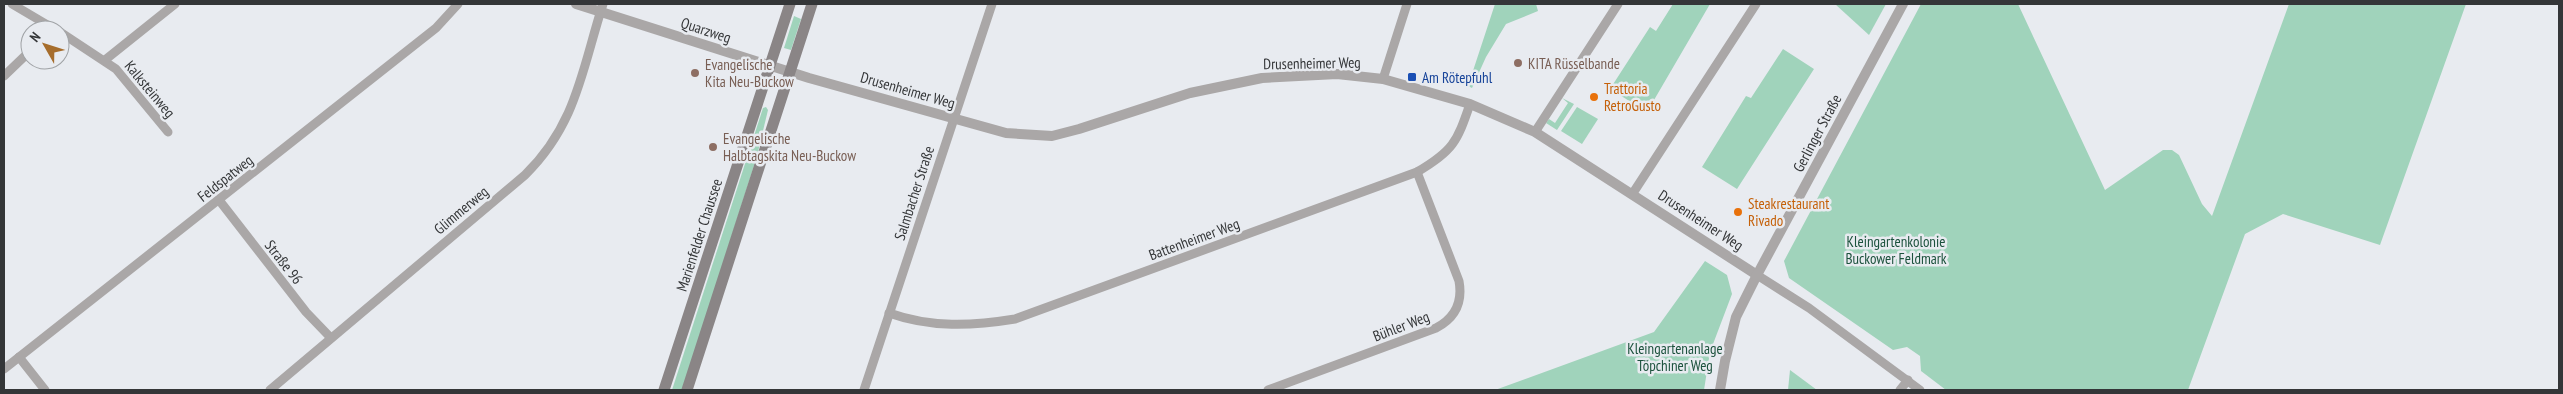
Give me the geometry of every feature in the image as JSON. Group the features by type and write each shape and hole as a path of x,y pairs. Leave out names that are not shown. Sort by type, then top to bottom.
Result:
{"main road":[{"name":"Marienfelder Chaussee","path":"664,390 790,4"},
{"path":"687,390 812,4"}],"street":[{"path":"12,4 37,20"},
{"path":"105,60 175,4"},
{"name":"Feldspatweg","path":"4,369 436,28 458,4"},
{"name":"Quarzweg","path":"576,4 602,8 769,66"},
{"name":"Salmbacher Straße","path":"864,390 992,4"},
{"path":"1383,79 1407,4"},
{"path":"1535,132 1618,4"},
{"path":"1633,193 1756,4"},
{"name":"Gerlinger Straße","path":"1720,390 1736,318 1757,275 1903,4"},
{"name":"Glimmerweg","path":"270,390 525,175 548,151 565,123 602,8"},
{"name":"Kalksteinweg","path":"70,38 105,60 130,84 168,132"},
{"path":"4,76 20,61"},
{"name":"Drusenheimer Weg","path":"769,66 1006,132 1052,136 1079,129 1190,92 1262,78 1337,74 1383,79 1470,104 1535,132 1633,193 1809,308 1920,390"},
{"name":"Battenheimer Weg","path":"889,313 922,322 949,325 971,325 1015,319 1417,172 1450,150 1459,136 1470,104"},
{"name":"Bühler Weg","path":"1268,390 1436,328 1445,323 1456,311 1462,294 1459,281 1417,172"},
{"name":"Straße 96","path":"219,200 306,312 331,338"},
{"path":"18,357 45,390"},
{"path":"1900,390 1908,380"}],"green space":[{"path":"1495,4 1536,4 1538,11 1506,24 1486,57 1472,88 1468,86"},
{"path":"1673,4 1710,4 1647,112 1610,89 1650,27 1656,31"},
{"path":"1835,4 1886,4 1869,35"},
{"name":"Kleingartenkolonie Buckower Feldmark","path":"1921,4 2018,4 2105,190 2163,150 2172,150 2179,155 2202,204 2212,216 2289,4 2466,4 2380,245 2283,214 2245,234 2188,390 1946,390 1921,371 1920,356 1907,347 1893,350 1789,278 1784,261"},
{"path":"794,16 801,19 791,50 784,48"},
{"path":"1783,49 1814,69 1737,189 1702,167 1746,96 1751,98"},
{"path":"1562,98 1574,104 1557,130 1546,123 1549,119 1555,123 1568,103"},
{"path":"766,107 768,110 757,156 683,390 672,390 763,108"},
{"path":"1577,107 1598,119 1582,144 1561,131"},
{"name":"Kleingartenanlage Töpchiner Weg","path":"1705,261 1727,275 1732,294 1710,352 1704,390 1495,390 1654,332"},
{"path":"1790,370 1817,390 1788,390"}],"place":[{"name":"KITA Rüsselbande","path":"1518,63"},
{"name":"Evangelische Kita Neu-Buckow","path":"695,73"},
{"name":"Am Rötepfuhl","path":"1412,77"},
{"name":"Trattoria RetroGusto","path":"1594,97"},
{"name":"Evangelische Halbtagskita Neu-Buckow","path":"713,147"},
{"name":"Steakrestaurant Rivado","path":"1738,212"}]}
